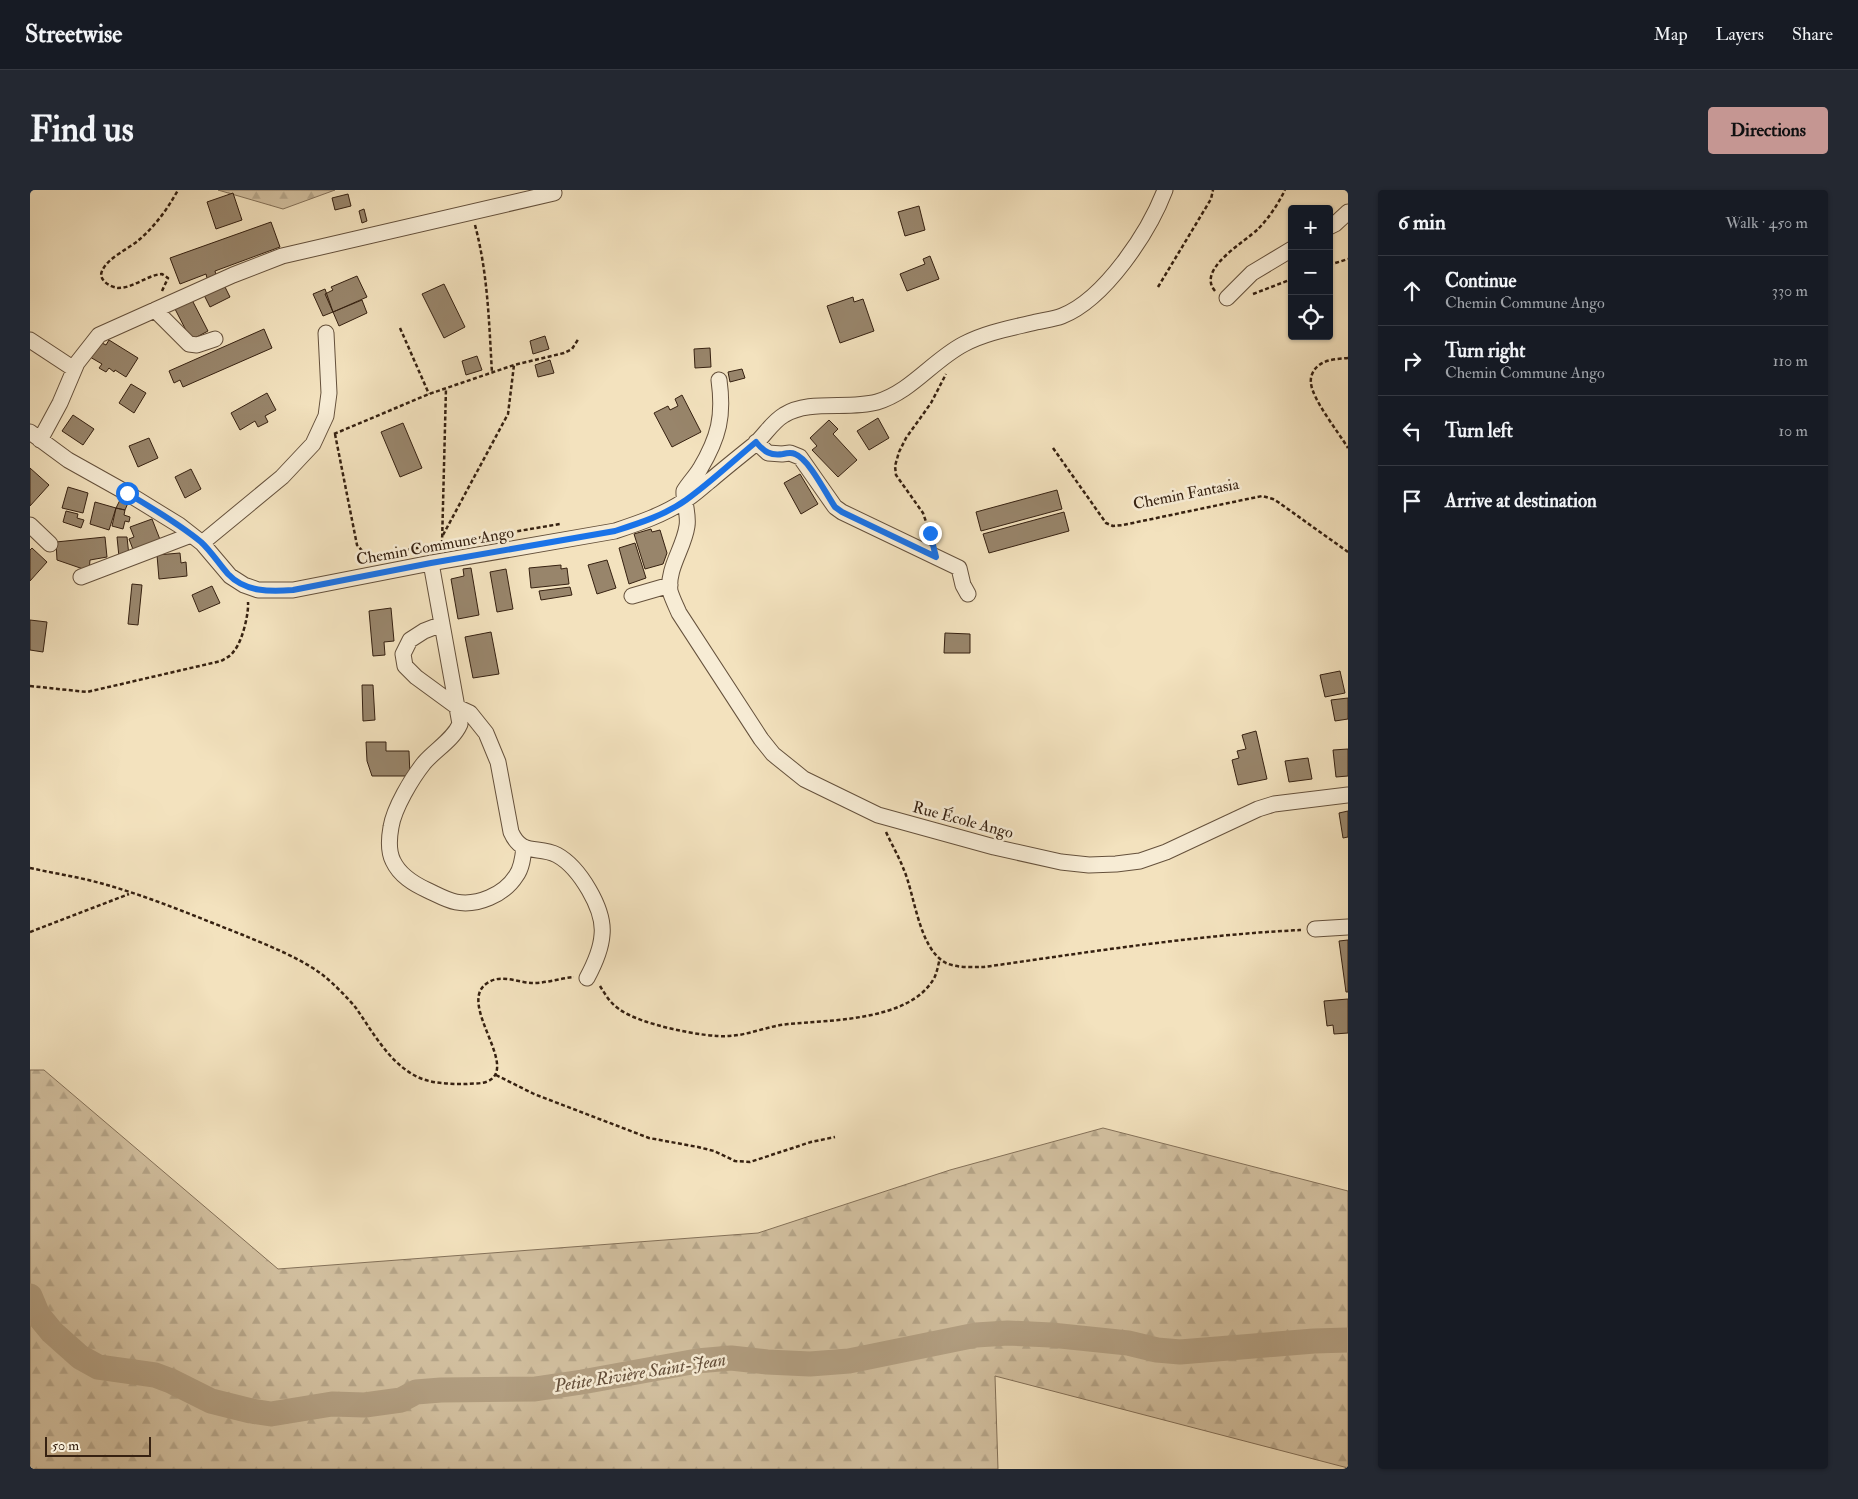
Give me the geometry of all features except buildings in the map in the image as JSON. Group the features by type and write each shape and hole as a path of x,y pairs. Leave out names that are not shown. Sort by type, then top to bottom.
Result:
{"street":[{"name":"Chemin Commune Ango","path":"35,436 68,460 179,525 197,539 230,576 244,585 258,590 293,590 431,563 615,531 656,516 686,500 756,442 775,422 792,410 812,407 863,405 878,402 905,388 946,355 965,344 985,335 1062,316 1093,298 1115,273 1144,232 1165,190"},
{"path":"35,436 60,403 77,363 98,335 233,274 282,256 554,193"},
{"path":"1333,225 1348,212"},
{"path":"1227,298 1252,273 1290,250"},
{"path":"154,310 189,344 197,345 215,339"},
{"path":"81,577 197,539 282,477 313,444 326,416 329,393 326,333"},
{"path":"30,340 74,370"},
{"path":"686,500 683,495 684,491 700,469 720,424 722,408 719,380"},
{"path":"756,442 762,450 768,453 790,453 800,457 835,507 842,512 936,557 964,562 961,580 968,594"},
{"name":"Rue École Ango","path":"686,500 687,526 674,564 670,585 679,613 761,739 773,754 804,779 878,815 935,832 1061,862 1089,865 1116,864 1140,860 1166,852 1258,809 1274,804 1348,795"},
{"path":"30,525 50,544"},
{"path":"431,563 460,724 457,732 424,764 397,806 391,826 389,845 393,860 402,874 420,886 456,902 476,902 496,894 507,887 517,876 522,862 524,847"},
{"path":"632,596 670,585"},
{"path":"442,624 424,631 410,640 403,654 405,666 416,677 457,708 470,714 486,733 498,762 512,832 516,842 524,847 555,854 580,874 600,918 602,934 598,951 587,978"},
{"path":"1315,929 1348,927"}],"path":[{"path":"154,310 158,298 167,283 167,276 157,274 131,286 119,288 104,282 101,272 107,263 140,240 164,213 178,190"},
{"path":"1158,288 1211,199 1213,190"},
{"path":"471,212 482,251 487,288 492,373"},
{"path":"1333,265 1348,259"},
{"path":"400,328 429,394"},
{"path":"313,444 429,394 514,365 564,353 572,349 579,338"},
{"path":"936,557 923,513 896,475 895,466 906,438 931,403 944,380 949,362 946,355"},
{"path":"1348,358 1332,360 1318,366 1311,374 1310,384 1315,396 1348,448"},
{"path":"443,535 508,414 514,365"},
{"path":"442,544 446,388"},
{"path":"335,434 357,545 365,554 376,555 568,523"},
{"name":"Chemin Fantasia","path":"1052,448 1106,523 1110,525 1118,526 1262,496 1278,502 1348,552"},
{"path":"30,686 87,692 221,661 234,651 246,619 248,600 244,585"},
{"path":"878,815 904,871 924,934 934,952 940,958 955,966 984,967 1166,940 1315,929"},
{"path":"30,868 100,883 211,922 262,944 322,975 354,1006 378,1041 398,1064 413,1075 443,1083 484,1083 496,1075 498,1064 478,1004 480,989 486,983 501,979 533,983 571,977 587,978 599,985 613,1004 630,1016 704,1035 729,1036 777,1025 853,1018 895,1007 911,1000 924,991 934,979 940,958"},
{"path":"30,932 130,894"},
{"path":"496,1075 534,1094 649,1138 714,1151 735,1161 750,1162 811,1142 835,1137"}],"green space":[{"path":"218,190 335,190 283,209"},
{"path":"30,1070 44,1070 278,1269 758,1233 950,1170 1103,1128 1348,1191 1348,1468 995,1376 998,1469 30,1469"}],"waterway":[{"name":"Petite Rivière Saint-Jean","path":"30,1296 38,1315 52,1332 80,1357 98,1367 155,1375 211,1401 271,1414 332,1404 365,1405 401,1400 416,1392 535,1389 697,1361 731,1358 810,1364 849,1361 976,1335 1008,1333 1051,1335 1128,1343 1157,1350 1180,1352 1348,1340"}],"route":[{"path":"127,493 179,525 202,543 230,576 244,585 258,590 275,592 615,531 640,523 686,500 756,442 762,450 773,455 790,453 800,457 806,462 835,507 848,516 936,557 930,533"}]}
